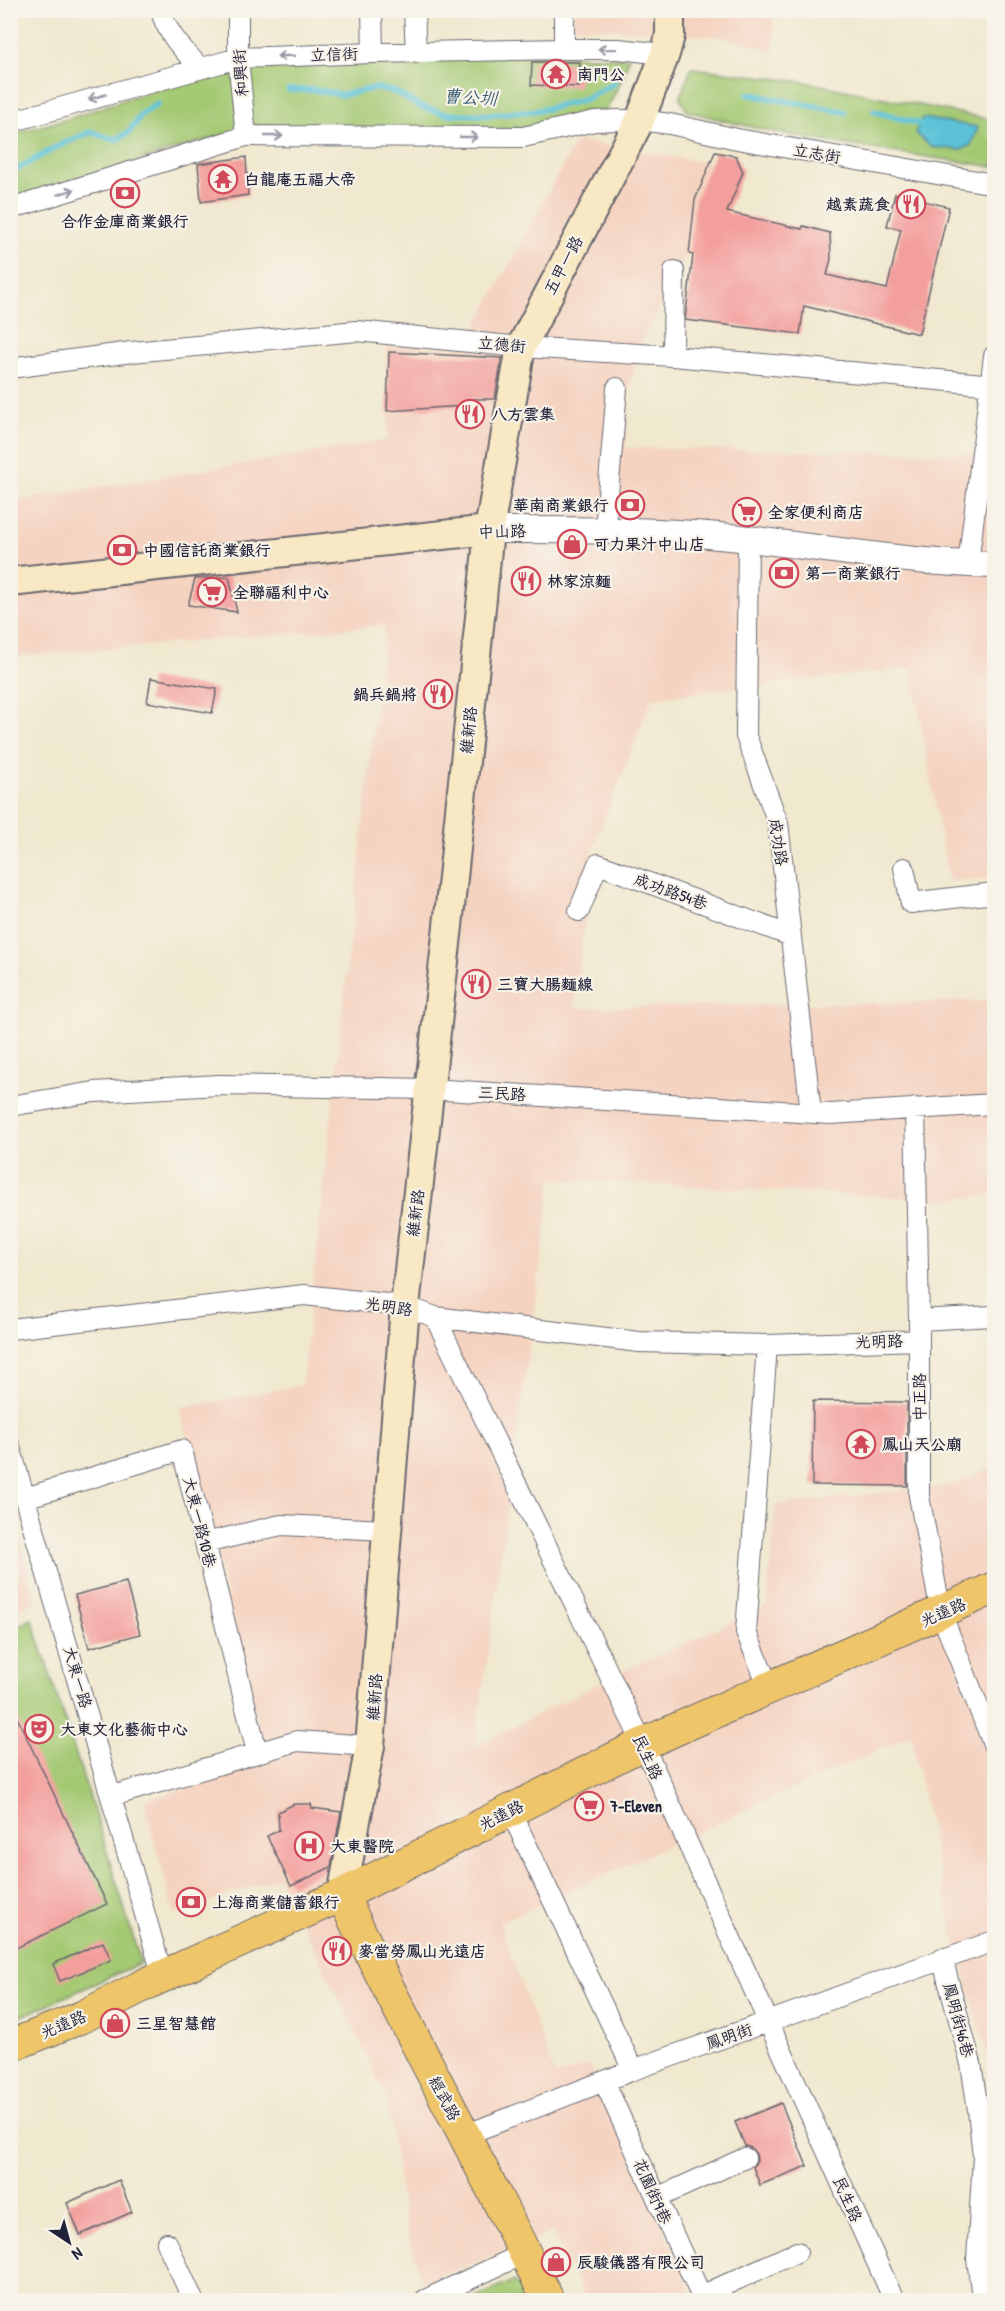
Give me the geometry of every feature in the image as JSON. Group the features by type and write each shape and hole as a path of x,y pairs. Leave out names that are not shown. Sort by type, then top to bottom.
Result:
{"main road":[{"name":"五甲一路","path":"489,530 521,346 640,120 670,36 670,10"},
{"name":"中山路","path":"10,582 489,530"},
{"name":"維新路","path":"342,1895 370,1746 405,1306 489,530"},
{"name":"光遠路","path":"10,2046 82,2017 163,1977 342,1895 643,1744 994,1588"},
{"name":"經武路","path":"342,1895 403,2020 465,2135 548,2301"}],"street":[{"path":"161,10 168,30 200,68"},
{"name":"和興街","path":"238,10 238,58 246,136"},
{"path":"372,10 373,52"},
{"path":"414,10 416,52"},
{"path":"564,10 564,49"},
{"name":"立信街","path":"10,122 238,58 373,52 564,49 618,49 665,54"},
{"path":"10,209 246,136 523,137 596,121 640,120"},
{"name":"立志街","path":"640,120 994,184"},
{"path":"673,356 674,272"},
{"name":"立德街","path":"10,369 132,352 357,331 521,346 673,356 992,385"},
{"path":"968,564 994,356"},
{"path":"605,530 617,388"},
{"name":"中山路","path":"489,530 605,530 748,539 836,552 994,565"},
{"name":"成功路","path":"748,539 746,736 778,823 811,1113"},
{"name":"成功路54巷","path":"579,911 598,864 791,936"},
{"path":"904,868 911,903 994,893"},
{"name":"三民路","path":"10,1106 94,1092 219,1085 429,1089 830,1114 994,1104"},
{"name":"中正路","path":"915,1108 919,1496 941,1613 994,1746"},
{"name":"光明路","path":"10,1329 304,1295 405,1306 435,1317 639,1342 767,1345 919,1330 994,1316"},
{"name":"民生路","path":"435,1317 643,1744 894,2301"},
{"path":"767,1345 746,1632 769,1687"},
{"name":"大東一路","path":"10,1447 113,1796 163,1977"},
{"name":"大東一路10巷","path":"26,1497 182,1450 257,1752"},
{"path":"205,1543 281,1525 387,1530"},
{"path":"113,1796 297,1741 370,1746"},
{"path":"510,1810 633,2070"},
{"name":"鳳明街","path":"465,2135 633,2070 994,1941"},
{"name":"鳳明街46巷","path":"942,1958 971,2064 978,2110 983,2156 977,2259 983,2297"},
{"name":"花園街9巷","path":"604,2081 702,2298"},
{"path":"657,2198 745,2158"},
{"path":"167,2243 193,2301"},
{"path":"702,2298 797,2252"},
{"path":"425,2301 525,2253"}],"shaded area":[{"path":"573,11 774,11 773,50 722,37 573,26"},
{"path":"576,141 733,167 641,342 628,395 626,448 994,454 994,878 949,881 911,668 652,698 594,845 574,1008 994,1001 994,1194 943,1200 552,1179 475,1746 622,1672 767,1606 776,1505 951,1485 994,1468 994,2078 953,1935 911,1735 499,1923 555,2076 590,2065 695,2300 587,2300 552,2232 423,2283 407,2234 386,2095 279,1877 174,1914 144,1801 268,1762 180,1408 302,1385 385,625 11,657 11,502 388,440 386,346 465,347"},
{"path":"11,1509 36,1601 10,1613"}],"green space":[{"path":"536,55 629,58 624,75 604,115 536,128 430,131 253,126 11,199 11,134 68,119 215,69"},
{"path":"691,68 805,82 994,120 994,167 801,137 687,111 680,98"},
{"name":"大東文化藝術中心","path":"32,1619 141,1963 11,2021 10,1629"},
{"path":"513,2281 523,2288 529,2300 469,2300"}],"water":[{"path":"923,118 978,127 971,145 961,150 931,147 915,132"}],"building":[{"name":"南門公","path":"532,62 580,62 579,87 531,85"},
{"path":"715,152 736,156 743,172 727,212 830,233 831,259 827,275 887,289 901,229 887,226 895,194 949,207 919,334 804,306 800,334 685,320 693,255 689,254 695,200"},
{"name":"白龍庵五福大帝","path":"246,157 248,195 201,202 198,164"},
{"path":"389,352 502,358 495,399 472,399 463,406 387,411"},
{"name":"全聯福利中心","path":"229,577 237,612 188,605 195,579"},
{"path":"151,678 217,689 212,713 147,702"},
{"name":"鳳山天公廟","path":"813,1401 907,1402 907,1486 812,1485"},
{"path":"126,1582 140,1634 89,1648 75,1595"},
{"path":"10,1703 107,1904 10,1951"},
{"name":"大東醫院","path":"294,1804 311,1804 312,1808 341,1812 331,1867 291,1886 267,1836 279,1830 278,1812"},
{"path":"103,1942 111,1960 60,1981 53,1964"},
{"path":"781,2103 807,2166 760,2185 753,2167 757,2160 756,2154 751,2148 745,2146 735,2122"},
{"path":"119,2180 132,2212 80,2235 67,2203"}],"waterway":[{"name":"曹公圳","path":"289,90 316,90 342,95 375,88 395,92 419,106 446,114 491,115 541,110 585,99 614,83"},
{"name":"曹公圳","path":"748,94 845,112"},
{"name":"曹公圳","path":"10,173 62,144 91,132 117,139 128,133 143,113 158,104"},
{"name":"曹公圳","path":"874,111 927,126"}],"place":[{"name":"南門公","path":"556,74"},
{"name":"白龍庵五福大帝","path":"223,179"},
{"name":"合作金庫商業銀行","path":"125,193"},
{"name":"越素蔬食","path":"911,204"},
{"name":"八方雲集","path":"470,414"},
{"name":"華南商業銀行","path":"630,505"},
{"name":"全家便利商店","path":"747,512"},
{"name":"可力果汁中山店","path":"572,544"},
{"name":"中國信託商業銀行","path":"122,550"},
{"name":"第一商業銀行","path":"784,573"},
{"name":"林家涼麵","path":"526,581"},
{"name":"全聯福利中心","path":"212,592"},
{"name":"鍋兵鍋將","path":"438,694"},
{"name":"三寶大腸麵線","path":"476,984"},
{"name":"鳳山天公廟","path":"861,1444"},
{"name":"大東文化藝術中心","path":"39,1729"},
{"name":"7-Eleven","path":"589,1806"},
{"name":"大東醫院","path":"309,1846"},
{"name":"上海商業儲蓄銀行","path":"191,1902"},
{"name":"麥當勞鳳山光遠店","path":"337,1951"},
{"name":"三星智慧館","path":"115,2023"},
{"name":"辰駿儀器有限公司","path":"556,2262"}]}
